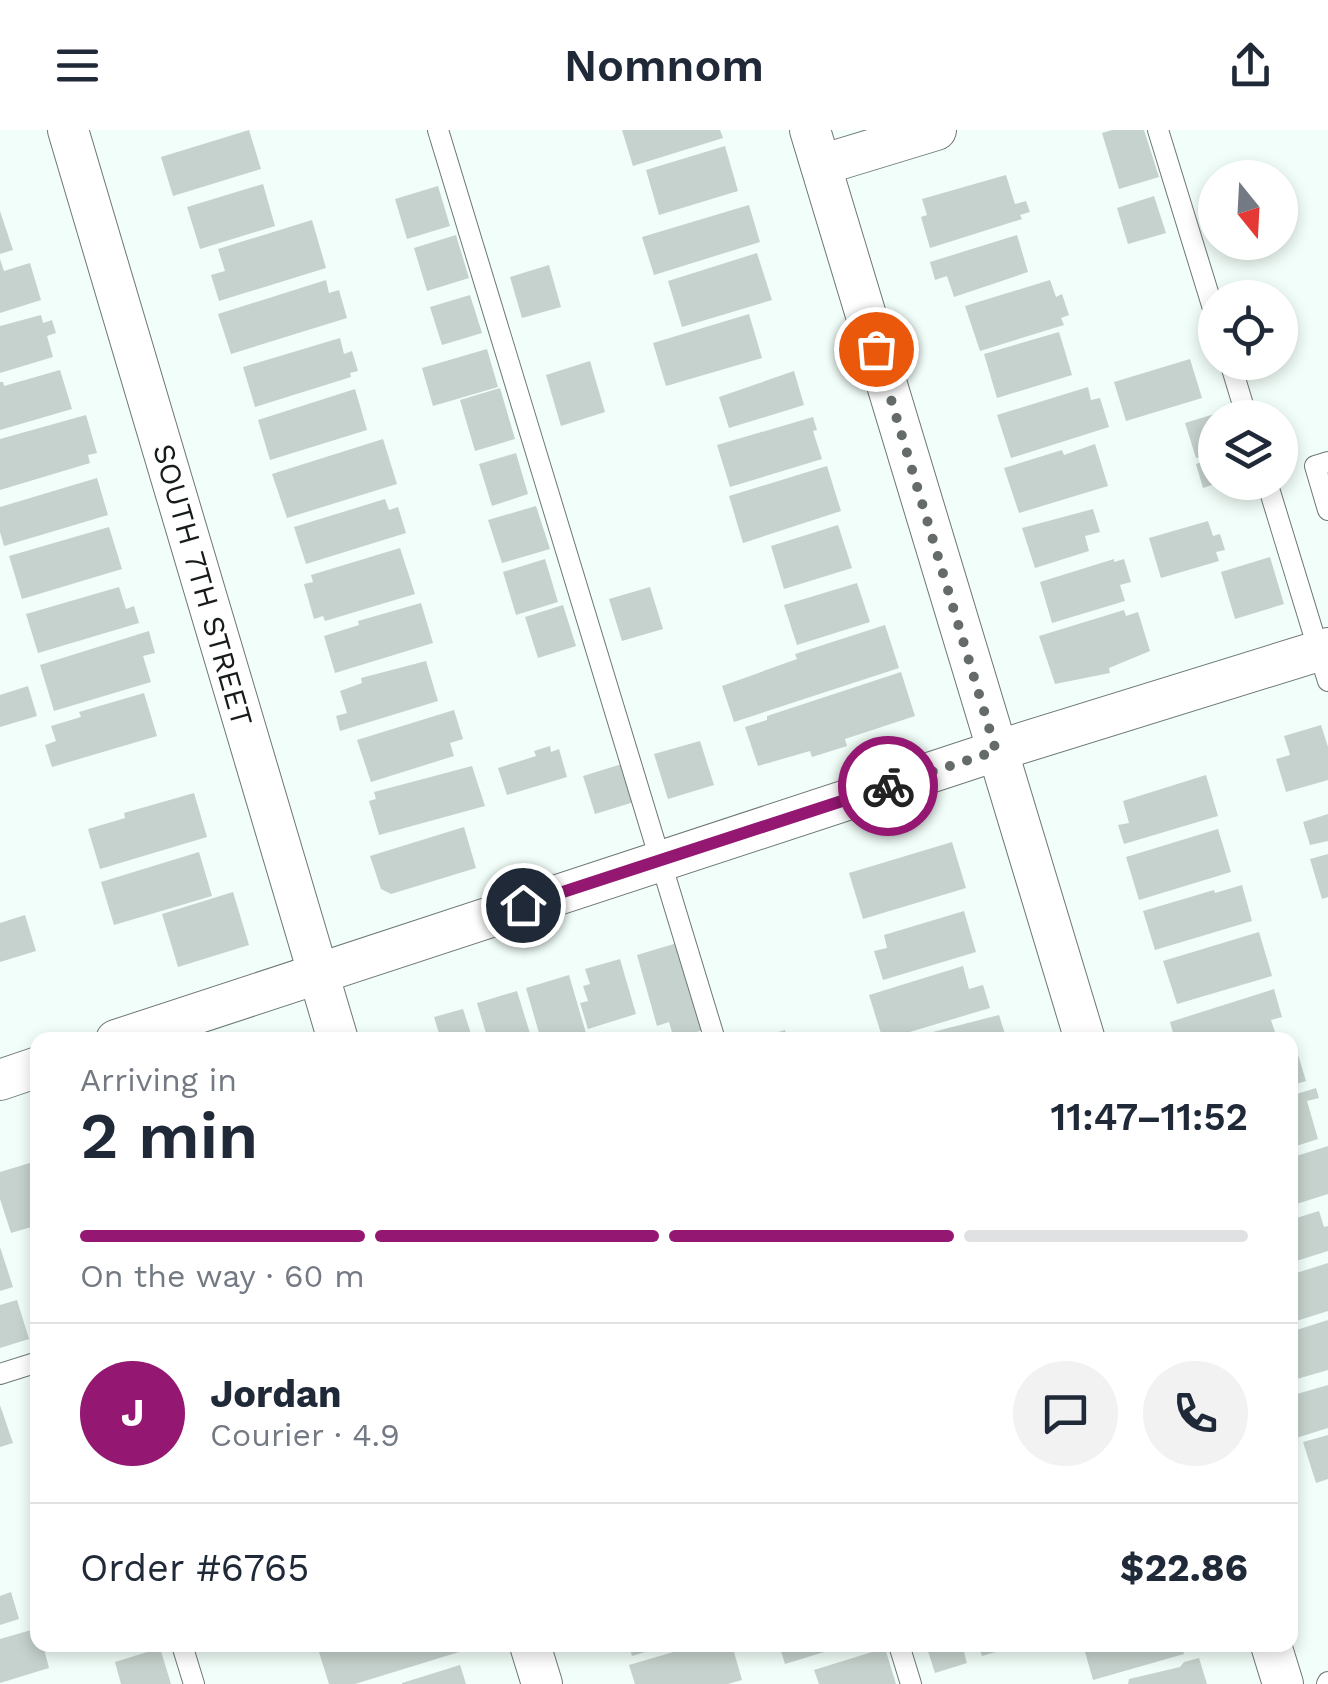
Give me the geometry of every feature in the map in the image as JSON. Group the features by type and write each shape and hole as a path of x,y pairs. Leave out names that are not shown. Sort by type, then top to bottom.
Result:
{"street":[{"name":"SOUTH 7TH STREET","path":"68,130 336,1032"},
{"path":"936,130 815,147 1083,1032"},
{"path":"140,1032 996,751 1325,660"},
{"path":"532,1652 542,1684"},
{"path":"1273,1652 1283,1684"}],"lane":[{"path":"438,130 713,1032"},
{"path":"1158,130 1204,280"},
{"path":"1328,462 1315,466 1328,510"},
{"path":"1273,500 1325,660"},
{"path":"0,1374 30,1365"},
{"path":"184,1652 194,1684"},
{"path":"901,1652 911,1684"}],"building":[{"path":"249,130 261,169 173,196 161,157"},
{"path":"622,130 720,130 723,138 633,166"},
{"path":"1144,130 1159,177 1119,189 1102,133"},
{"path":"725,146 738,191 659,215 646,170"},
{"path":"1006,175 1015,204 1026,201 1030,212 1020,215 1022,219 930,248 921,217 927,215 922,199"},
{"path":"263,184 275,226 200,249 187,207"},
{"path":"438,186 450,226 407,239 395,199"},
{"path":"1154,196 1166,233 1128,244 1117,208"},
{"path":"749,205 760,242 654,275 642,237"},
{"path":"0,211 13,250 0,254"},
{"path":"312,220 326,268 219,301 211,275 225,271 218,249"},
{"path":"456,235 469,278 427,291 414,248"},
{"path":"1017,235 1028,272 954,297 947,276 935,280 930,262"},
{"path":"757,253 772,300 682,327 668,281"},
{"path":"0,259 4,271 30,263 41,300 0,313"},
{"path":"549,265 561,307 522,318 510,277"},
{"path":"326,280 329,293 339,290 347,318 231,354 218,314"},
{"path":"1050,280 1056,297 1062,294 1069,315 1061,318 1064,325 980,351 965,306"},
{"path":"470,295 482,333 442,345 430,307"},
{"path":"749,314 762,358 666,386 653,343"},
{"path":"41,315 43,323 52,320 56,333 47,336 53,357 0,373 0,326"},
{"path":"1059,332 1072,375 997,398 984,354"},
{"path":"340,338 344,354 352,351 358,371 350,373 351,377 255,407 243,367"},
{"path":"487,349 498,387 433,406 422,368"},
{"path":"1190,359 1202,398 1126,421 1114,382"},
{"path":"590,361 605,412 561,426 546,375"},
{"path":"60,370 72,409 0,430 0,382 4,386"},
{"path":"794,371 804,405 729,428 719,397"},
{"path":"1088,387 1091,400 1100,398 1109,427 1011,458 997,415"},
{"path":"500,388 515,439 475,451 460,400"},
{"path":"355,389 367,430 270,460 258,420"},
{"path":"86,415 97,453 88,455 90,463 0,490 0,439"},
{"path":"813,417 822,459 730,487 717,445"},
{"path":"1198,419 1198,457 1196,458 1185,423"},
{"path":"383,439 397,484 287,518 272,474"},
{"path":"1095,444 1108,486 1019,513 1004,468"},
{"path":"516,453 528,494 492,506 479,464"},
{"path":"827,466 841,511 743,543 729,496"},
{"path":"97,478 108,515 4,546 0,507"},
{"path":"385,499 389,510 398,507 406,533 306,564 294,527"},
{"path":"536,506 550,549 502,563 488,520"},
{"path":"1093,509 1100,532 1085,536 1089,551 1035,568 1022,528"},
{"path":"1208,521 1213,536 1220,534 1225,550 1216,552 1219,561 1161,578 1149,538"},
{"path":"838,525 852,568 784,589 771,546"},
{"path":"109,527 122,569 22,599 9,556"},
{"path":"400,548 415,594 325,621 323,616 314,619 304,584 313,582 311,575"},
{"path":"1270,557 1284,604 1235,619 1221,572"},
{"path":"545,559 558,602 516,615 503,572"},
{"path":"1124,559 1131,582 1120,585 1125,601 1052,623 1040,582"},
{"path":"857,583 870,622 797,645 784,605"},
{"path":"119,587 126,609 134,606 139,623 38,653 26,614"},
{"path":"650,587 663,629 622,641 609,599"},
{"path":"421,603 433,643 335,673 324,636 359,625 358,621"},
{"path":"563,605 576,646 538,658 525,617"},
{"path":"1124,610 1126,616 1138,612 1150,651 1109,668 1110,673 1055,684 1039,636"},
{"path":"885,625 899,668 734,722 722,686 797,659 795,654"},
{"path":"149,631 155,653 143,656 151,682 54,711 40,665"},
{"path":"426,661 438,701 340,731 336,716 347,713 340,691 362,683 361,678"},
{"path":"901,672 915,716 845,739 847,746 812,757 810,751 758,766 745,727 767,720 767,716"},
{"path":"28,686 37,716 0,727 0,695"},
{"path":"144,693 157,736 52,767 45,745 56,741 51,726 81,717 79,712"},
{"path":"454,710 463,739 450,743 454,756 371,782 357,740"},
{"path":"1321,725 1328,747 1328,780 1286,792 1276,759 1290,755 1284,736"},
{"path":"700,741 714,785 668,799 654,754"},
{"path":"550,746 551,752 559,749 567,777 507,795 498,768 536,756 534,751"},
{"path":"622,764 634,802 595,814 583,776"},
{"path":"472,766 485,806 379,835 369,801 376,799 374,792"},
{"path":"1206,775 1218,816 1124,844 1118,825 1129,823 1123,801"},
{"path":"194,793 207,837 100,869 88,829 125,818 124,813"},
{"path":"1328,814 1328,841 1310,845 1303,822"},
{"path":"464,827 476,868 391,894 381,889 370,856"},
{"path":"1218,829 1231,872 1139,900 1126,857"},
{"path":"952,842 966,888 863,919 849,873"},
{"path":"199,852 212,896 114,925 101,882"},
{"path":"1328,854 1328,897 1322,899 1310,859"},
{"path":"1242,885 1252,921 1155,950 1143,911"},
{"path":"233,892 249,945 178,967 162,914"},
{"path":"964,911 976,952 883,980 874,951 887,948 884,935"},
{"path":"25,915 36,951 0,962 0,923"},
{"path":"1259,932 1272,976 1177,1004 1163,961"},
{"path":"677,943 703,1030 672,1032 669,1022 657,1026 637,955"},
{"path":"620,959 636,1014 588,1029 580,1003 588,1001 583,986 590,984 585,969"},
{"path":"963,966 969,989 983,985 990,1008 910,1032 881,1032 869,995"},
{"path":"569,975 586,1032 539,1032 526,988"},
{"path":"1274,989 1282,1017 1271,1020 1275,1032 1173,1032 1170,1022"},
{"path":"517,991 530,1032 486,1032 477,1003"},
{"path":"463,1009 470,1032 439,1032 434,1017"},
{"path":"999,1015 1004,1032 933,1032"},
{"path":"1298,1055 1306,1081 1298,1084"},
{"path":"1316,1088 1319,1098 1307,1101 1318,1139 1298,1145 1298,1094"},
{"path":"1328,1146 1328,1194 1298,1203 1298,1155"},
{"path":"30,1163 30,1227 11,1233 0,1199 0,1172"},
{"path":"1319,1211 1324,1227 1328,1226 1328,1251 1298,1260 1298,1218"},
{"path":"0,1247 13,1287 0,1291"},
{"path":"1328,1263 1328,1311 1298,1320 1298,1272"},
{"path":"17,1300 29,1339 0,1348 0,1305"},
{"path":"1328,1320 1328,1370 1298,1379 1298,1329"},
{"path":"1328,1385 1328,1428 1298,1437 1298,1394"},
{"path":"0,1405 13,1443 0,1447"},
{"path":"1328,1435 1328,1479 1316,1483 1303,1442"},
{"path":"11,1592 19,1619 0,1625 0,1596"},
{"path":"30,1630 30,1652 45,1652 49,1668 0,1683 0,1639"},
{"path":"161,1652 171,1684 121,1684 115,1662"},
{"path":"319,1652 459,1652 355,1684 329,1684"},
{"path":"673,1652 734,1652 742,1680 728,1684 635,1684 629,1665"},
{"path":"781,1652 824,1652 785,1664"},
{"path":"872,1652 886,1652 896,1684 819,1684 814,1670"},
{"path":"928,1652 964,1652 967,1663 935,1673"},
{"path":"1085,1652 1184,1652 1184,1654 1093,1680"},
{"path":"1199,1658 1207,1684 1128,1684 1129,1679 1180,1667"},
{"path":"460,1665 466,1684 402,1684 402,1683"}],"way so far":[{"path":"876,349 996,751 888,786"}],"route":[{"path":"523,905 888,786"}]}
